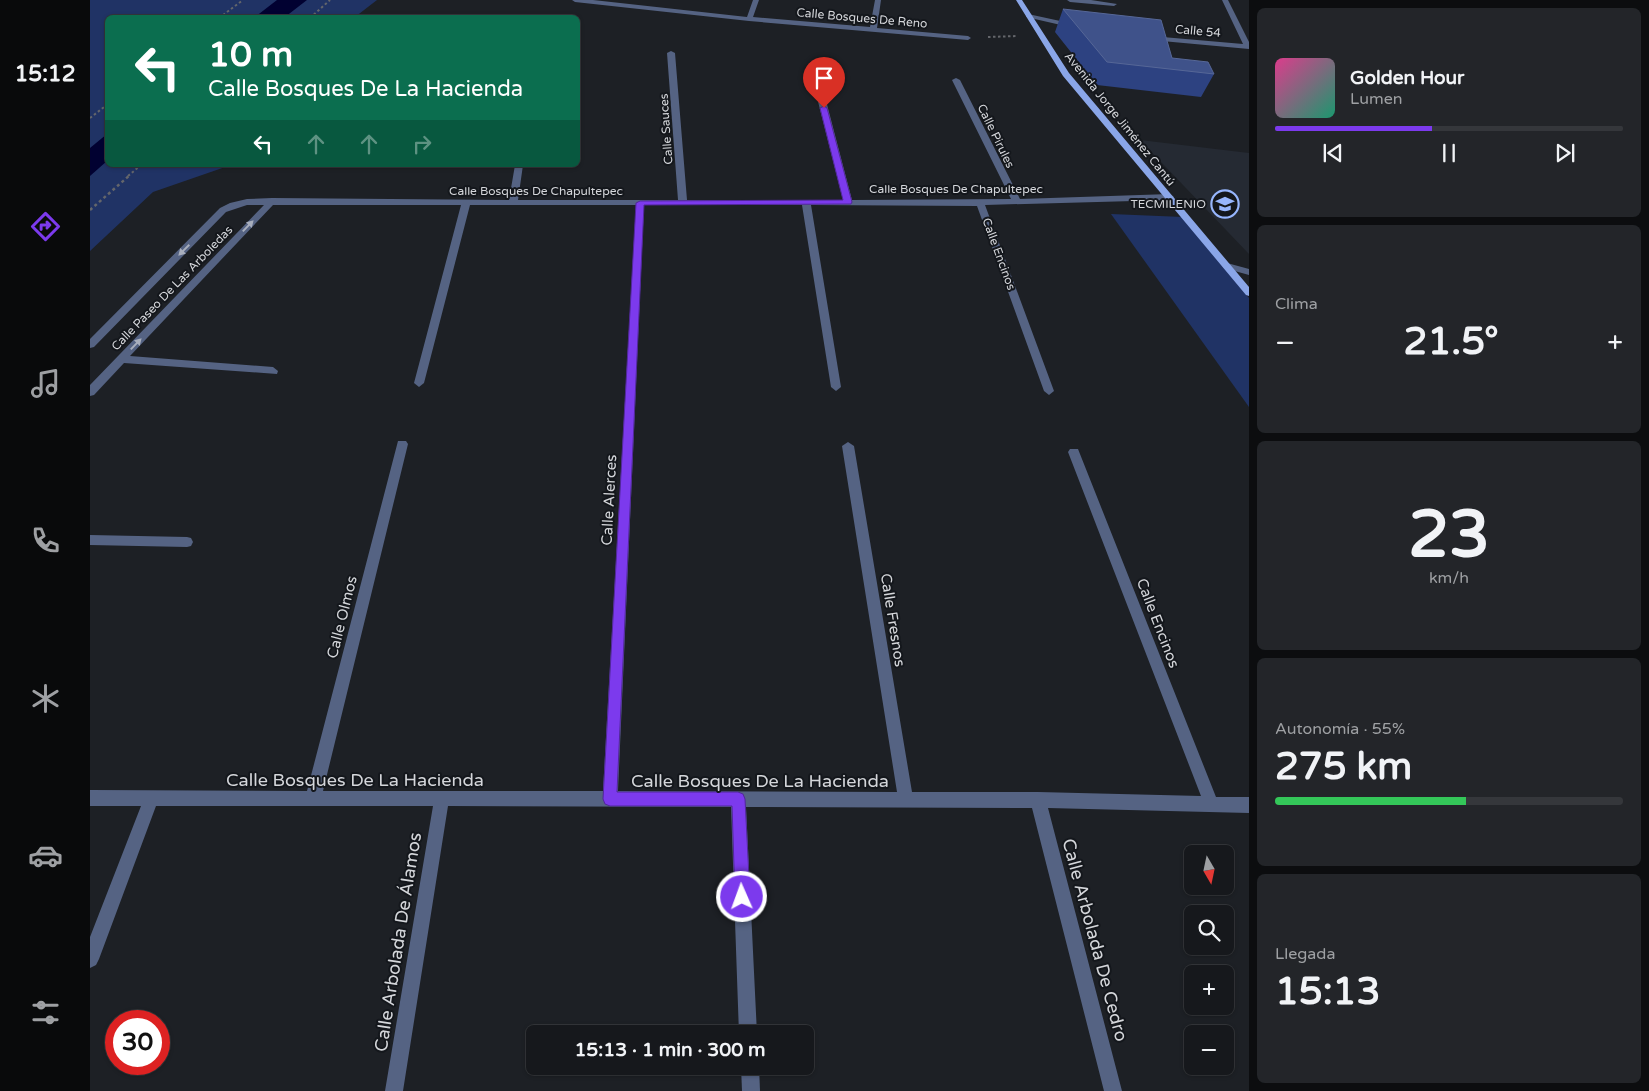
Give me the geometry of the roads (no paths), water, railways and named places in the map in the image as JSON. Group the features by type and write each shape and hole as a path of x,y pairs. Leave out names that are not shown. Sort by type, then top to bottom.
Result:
{"main road":[{"name":"Avenida Jorge Jiménez Cantú","path":"1019,0 1066,74 1249,293"}],"street":[{"name":"Calle Bosques De Reno","path":"575,0 749,19 968,38"},
{"path":"749,19 756,0"},
{"path":"873,30 878,0"},
{"path":"1070,0 1114,4"},
{"path":"1225,0 1249,47"},
{"path":"1028,16 1085,28"},
{"name":"Calle 54","path":"1142,38 1249,47"},
{"name":"Calle Sauces","path":"672,53 683,203"},
{"path":"814,70 848,202"},
{"name":"Calle Pirules","path":"956,80 1017,202"},
{"path":"513,203 519,167"},
{"name":"Calle Bosques De Chapultepec","path":"232,205 272,201 980,203 1170,197"},
{"name":"Calle Paseo De Las Arboledas","path":"90,392 272,201"},
{"path":"419,383 466,203"},
{"name":"Calle Alerces","path":"610,799 640,203"},
{"path":"806,203 836,387"},
{"name":"Calle Encinos","path":"980,203 1049,390"},
{"name":"Calle Paseo De Las Arboledas","path":"90,346 223,210 232,205"},
{"path":"1227,266 1249,272"},
{"path":"121,360 273,371"},
{"name":"Calle Olmos","path":"313,799 402,444"},
{"name":"Calle Fresnos","path":"848,446 906,799"},
{"name":"Calle Encinos","path":"1074,452 1212,805"},
{"path":"90,540 186,542"},
{"name":"Calle Bosques De La Hacienda","path":"90,798 906,799 1249,805"},
{"path":"90,959 151,799"},
{"name":"Calle Arbolada De Álamos","path":"394,1091 442,799"},
{"path":"738,799 748,1025"},
{"name":"Calle Arbolada De Cedro","path":"1038,800 1114,1091"},
{"path":"750,1075 751,1091"}],"place":[{"name":"TECMILENIO","path":"1225,204"}]}
